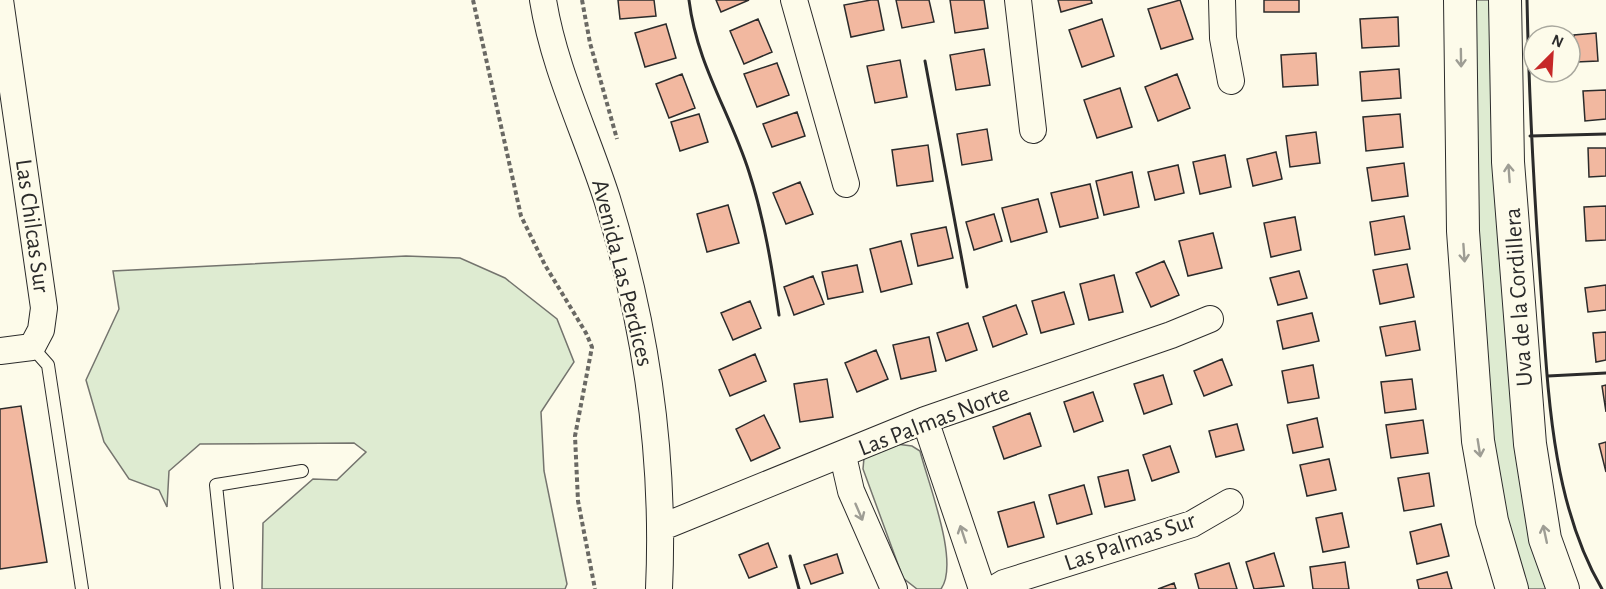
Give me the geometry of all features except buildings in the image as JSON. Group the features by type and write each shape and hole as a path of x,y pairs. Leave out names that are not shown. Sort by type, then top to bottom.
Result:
{"street":[{"name":"Las Chilcas Sur","path":"0,0 44,308 41,330 32,346"},
{"name":"Avenida Las Perdices","path":"543,0 561,73 607,198 634,301 653,417 660,528 658,589"},
{"path":"794,0 846,184"},
{"path":"1018,0 1033,130"},
{"path":"1222,0 1222,38 1231,81"},
{"name":"Uva de la Cordillera","path":"1460,0 1463,231 1478,441 1492,521 1512,589"},
{"name":"Uva de la Cordillera","path":"1505,0 1508,162 1530,444 1545,538 1563,589"},
{"name":"Las Palmas Norte","path":"660,528 843,456 925,420 1210,319"},
{"path":"0,351 32,346"},
{"path":"925,420 982,589"},
{"path":"843,456 851,491 894,589"},
{"name":"Las Palmas Sur","path":"994,589 1004,583 1192,524 1230,502"}],"lane":[{"path":"32,346 48,365 82,589"},
{"path":"228,589 216,485 302,471"}],"path":[{"path":"473,0 521,216 540,257 586,333 592,347 575,436 578,501 595,589"}],"green space":[{"path":"1468,0 1489,0 1495,168 1552,589 1527,589 1518,571 1498,473 1489,401 1477,226"},
{"path":"406,256 460,258 505,278 557,319 574,362 541,412 544,471 567,584 565,589 262,589 263,523 313,479 337,480 366,452 354,443 200,444 169,471 167,507 159,490 129,479 104,442 86,380 119,309 113,271"},
{"path":"896,444 912,446 920,451 945,542 946,577 941,589 917,589 903,578 863,469 864,458"}],"wall":[{"path":"689,0 693,24 706,67 741,150 754,189 767,243 779,315"},
{"path":"1527,0 1534,181 1550,405 1562,482 1572,520 1585,555 1602,589"},
{"path":"925,61 967,287"},
{"path":"1530,136 1606,134"},
{"path":"1548,376 1606,373"},
{"path":"790,556 799,589"}]}
